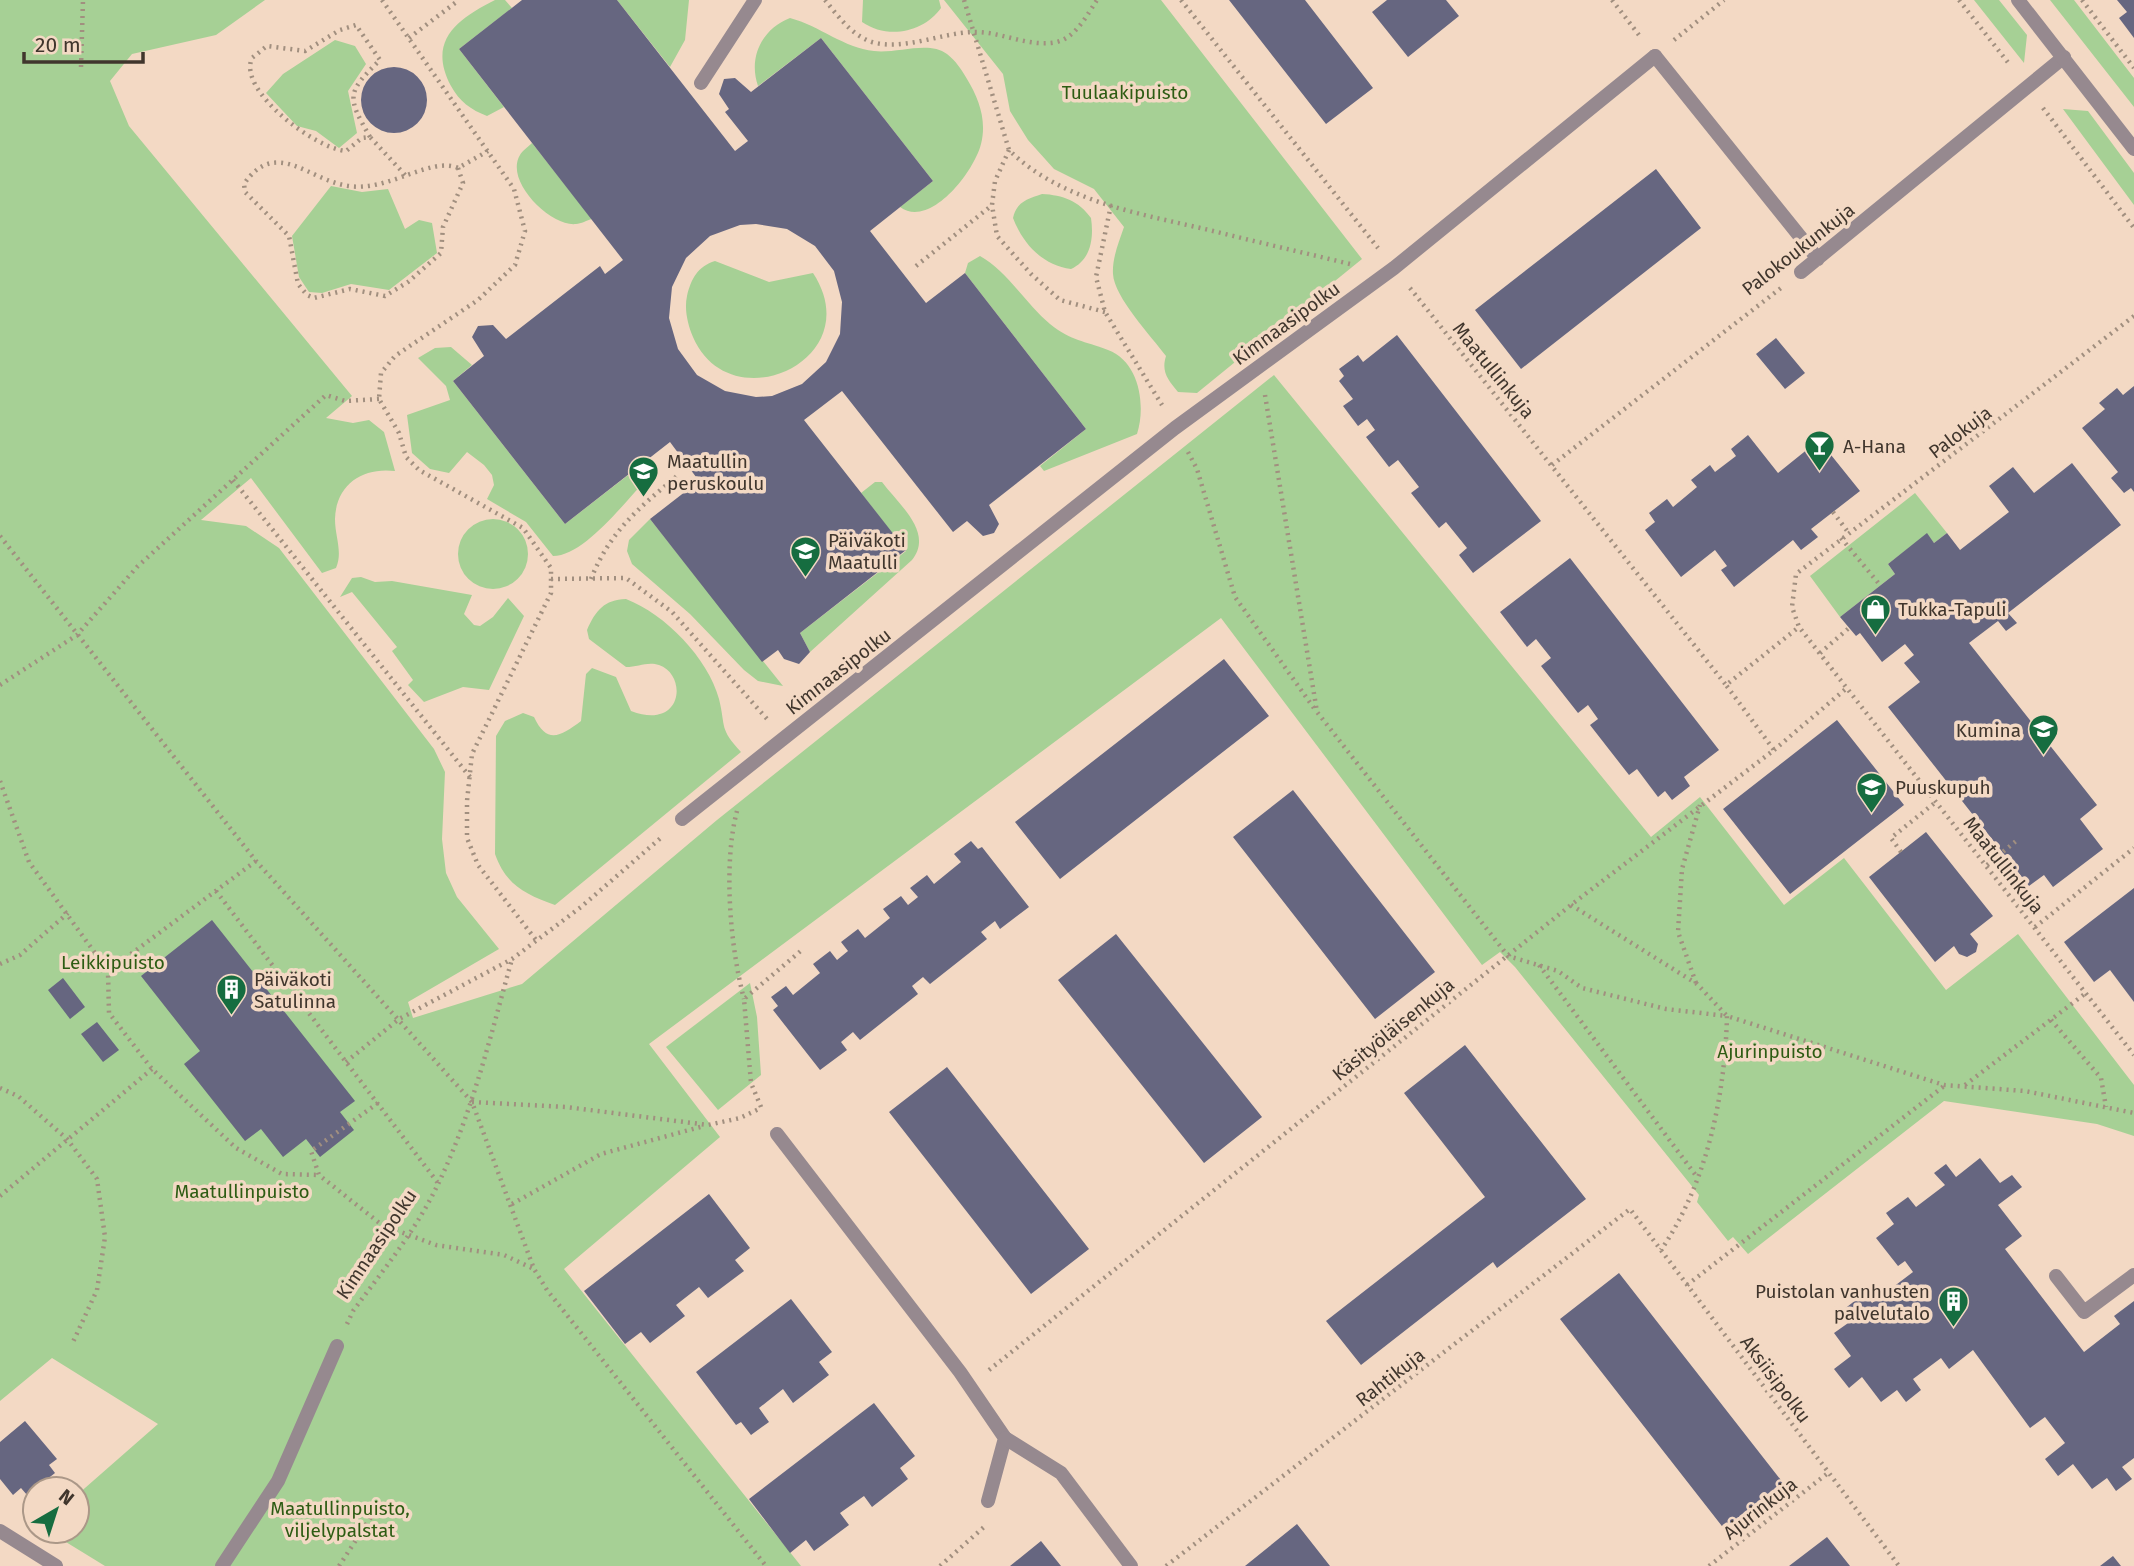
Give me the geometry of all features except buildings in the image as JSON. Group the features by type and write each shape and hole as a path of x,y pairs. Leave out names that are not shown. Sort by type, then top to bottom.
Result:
{"street":[{"path":"701,83 755,0"},
{"path":"2018,0 2134,149"},
{"path":"1654,56 1818,259"},
{"name":"Kimnaasipolku","path":"682,819 1175,428 1391,271 1654,56"},
{"name":"Palokoukunkuja","path":"1801,272 2064,57"},
{"path":"777,1133 971,1387 1005,1438 1061,1473 1131,1566"},
{"path":"2056,1276 2084,1312 2134,1275"},
{"path":"222,1566 278,1481 337,1346"},
{"path":"988,1501 1005,1438"},
{"path":"0,1531 56,1566"}],"path":[{"path":"81,66 83,0"},
{"path":"382,0 514,188 525,231 514,265 478,300 395,356 381,373 379,399 399,432 406,457 419,470 465,498 504,515 523,527 543,552 551,568 551,593 472,754 467,838 478,865 536,940"},
{"path":"409,38 459,0"},
{"path":"825,0 850,30 872,42 889,44 974,32 1025,42 1059,41 1082,25 1097,0"},
{"path":"964,0 1009,150 1023,164 1054,183 1111,205 1391,271"},
{"name":"Maatullinkuja","path":"1181,0 1391,271 1552,465 1726,685"},
{"path":"1612,0 1654,56 1724,0"},
{"path":"1959,0 2134,228"},
{"path":"2082,0 2134,68"},
{"path":"370,137 362,138 346,151 337,150 292,126 253,82 249,73 252,58 267,46 305,51 340,30 356,24 380,60 355,87 353,107 370,137 407,177"},
{"path":"458,168 488,150"},
{"path":"1009,150 995,181 992,205 997,236 1031,274 1060,300 1105,312"},
{"path":"280,162 349,186 370,187 407,177 437,164 449,164 458,168 463,183 443,228 442,253 408,282 385,296 350,289 314,298 307,295 298,284 289,236 245,192 244,184 257,168 280,162"},
{"path":"916,266 992,205"},
{"path":"1111,205 1096,276 1105,312 1175,428 1196,469 1235,597 1317,712 1508,956 1558,971 1582,988 1666,1009 1727,1016 1944,1085 2025,1091 2134,1113"},
{"name":"Palokoukunkuja","path":"1552,465 1801,272"},
{"name":"Palokuja","path":"1792,607 1796,574 2134,316"},
{"path":"1260,366 1317,712"},
{"path":"0,685 77,635 137,566 326,395 345,401 379,399"},
{"path":"591,579 602,550 627,518 677,476"},
{"path":"233,480 470,777"},
{"path":"1833,512 1848,532"},
{"path":"0,536 256,861 472,1102 534,1269 547,1290 765,1566"},
{"path":"1841,538 1880,585"},
{"path":"551,579 626,578 672,612 784,738"},
{"name":"Maatullinkuja","path":"1792,607 1799,627 1849,687 2134,1055"},
{"path":"1774,750 1726,685 1799,627"},
{"path":"1820,653 1849,628"},
{"name":"Käsityöläisenkuja","path":"971,1387 1016,1347 1571,905 1774,750 1849,687"},
{"path":"749,766 729,839 733,927 744,999 751,1083 761,1108 777,1133"},
{"path":"0,781 29,862 108,971 109,1013 152,1069 236,1148 282,1174 319,1175"},
{"path":"1901,852 1891,838 1937,801"},
{"path":"1697,984 1678,932 1682,869 1700,804"},
{"path":"346,1062 399,1019 512,959 581,907 682,819"},
{"path":"1987,865 2016,841"},
{"path":"2035,927 2134,848"},
{"path":"108,971 256,861"},
{"path":"216,891 439,1183"},
{"path":"1571,905 1697,984 1727,1016 1713,1128 1697,1178 1675,1229 1661,1250"},
{"path":"0,964 20,955 68,913"},
{"path":"744,999 803,949"},
{"name":"Kimnaasipolku","path":"337,1346 353,1311 409,1235 439,1183 472,1102 512,959"},
{"path":"1539,965 1697,1178"},
{"path":"1964,1086 2086,993"},
{"path":"2051,1020 2102,1078 2106,1107"},
{"path":"0,1196 152,1069"},
{"path":"1687,1285 1944,1085"},
{"path":"0,1088 18,1096 67,1139 97,1180 105,1237 97,1290 73,1342"},
{"path":"472,1102 566,1107 708,1125"},
{"path":"378,1103 311,1151 319,1175 377,1222 436,1245 504,1255 534,1269"},
{"path":"512,1204 601,1154 740,1118 761,1108"},
{"name":"Aksiisipolku","path":"1630,1209 1899,1566"},
{"name":"Rahtikuja","path":"1166,1566 1630,1209"},
{"name":"Ajurinkuja","path":"1709,1566 1828,1473"},
{"path":"944,1565 984,1529 988,1501"},
{"path":"339,1566 377,1508"}],"green space":[{"path":"0,0 265,0 216,35 132,54 110,81 129,126 352,396 326,418 353,423 369,420 384,432 395,471 383,470 362,475 353,480 340,496 335,519 339,550 336,568 322,573 251,478 201,520 246,526 279,548 434,749 445,772 442,839 446,873 457,897 499,949 408,1002 413,1018 522,984 717,820 1274,375 1651,837 1700,797 1784,905 1844,858 1946,990 2018,934 2134,1085 2134,1136 2097,1124 1944,1101 1748,1254 1733,1237 1728,1241 1697,1202 1699,1195 1515,967 1500,952 1482,965 1221,618 649,1044 720,1137 564,1269 801,1566 105,1566 71,1545 91,1545 91,1483 158,1424 52,1358 0,1401"},
{"path":"495,0 505,0 512,8 459,49 504,107 487,116 471,108 458,96 444,70 442,56 444,44 458,24"},
{"path":"617,0 689,0 685,40 670,67"},
{"path":"863,0 939,0 941,8 925,23 915,28 883,31 862,22"},
{"name":"Tuulaakipuisto","path":"944,0 1161,0 1362,259 1197,393 1178,392 1166,376 1166,356 1143,328 1115,283 1114,262 1124,227 1094,189 1054,169 1028,140 1010,111 1003,74"},
{"path":"1974,0 1999,0 2027,35 2024,63"},
{"path":"2050,0 2074,0 2134,78 2134,107"},
{"path":"790,18 863,49 883,51 931,48 940,50 956,62 978,102 983,135 970,169 949,194 924,210 912,212 900,207 933,181 821,38 758,86 755,65 760,45 772,29"},
{"path":"335,40 355,46 366,64 348,91 357,133 339,148 316,131 297,126 266,93 283,74"},
{"path":"2063,109 2088,111 2134,173 2134,205"},
{"path":"532,143 592,219 578,224 554,218 524,189 518,177 517,166 521,154"},
{"path":"331,186 362,192 388,189 405,229 419,220 432,223 437,253 389,290 351,284 322,293 309,292 299,277 292,236"},
{"path":"1042,194 1070,200 1091,218 1090,248 1083,260 1071,269 1051,263 1035,252 1022,236 1013,218 1020,204"},
{"path":"980,256 999,270 1058,330 1108,350 1127,364 1134,374 1140,398 1137,434 1044,471 1040,466 1086,429 965,273 968,263"},
{"path":"715,261 769,282 813,273 826,304 824,332 810,354 788,370 762,377 735,376 711,363 693,337 686,307 687,296 696,274"},
{"path":"451,347 472,365 453,381 565,524 645,462 648,478 604,525 578,547 565,554 553,556 526,522 487,499 494,485 492,475 467,452 449,473 430,469 412,453 407,415 450,400 446,386 418,358 435,348"},
{"path":"875,482 882,482 912,519 919,539 918,550 912,560 810,652 800,633 906,551 861,493"},
{"path":"1915,493 1947,533 1934,543 1927,534 1888,564 1895,574 1840,617 1810,576"},
{"path":"493,519 518,529 528,554 518,579 493,589 468,579 458,554 468,529"},
{"path":"650,519 783,686 758,681 744,670 690,614 632,564 627,551 629,540"},
{"path":"361,577 375,582 392,581 472,595 464,614 474,625 480,626 493,617 508,598 524,616 489,690 463,687 424,702 408,685 413,680 392,651 397,647 352,592 340,597 352,578"},
{"path":"626,599 670,626 695,653 719,699 726,732 741,752 555,905 518,887 505,874 495,854 496,736 505,721 523,713 534,717 549,735 561,734 574,726 581,721 586,674 592,668 616,677 631,711 648,715 661,714 670,708 677,689 668,671 655,664 626,667 589,639 587,630 597,612 612,601"},
{"path":"750,983 757,1017 761,1075 718,1110 666,1047"}],"place":[{"name":"A-Hana","path":"1820,473"},
{"name":"Maatullin peruskoulu","path":"644,499"},
{"name":"Päiväkoti Maatulli","path":"805,578"},
{"name":"Tukka-Tapuli","path":"1875,636"},
{"name":"Kumina","path":"2044,757"},
{"name":"Puuskupuh","path":"1872,814"},
{"name":"Päiväkoti Satulinna","path":"231,1017"},
{"name":"Puistolan vanhusten palvelutalo","path":"1953,1329"}],"park label":[{"name":"Leikkipuisto","path":"113,962"},
{"name":"Ajurinpuisto","path":"1770,1051"},
{"name":"Maatullinpuisto","path":"242,1191"},
{"name":"Maatullinpuisto, viljelypalstat","path":"340,1519"}]}
